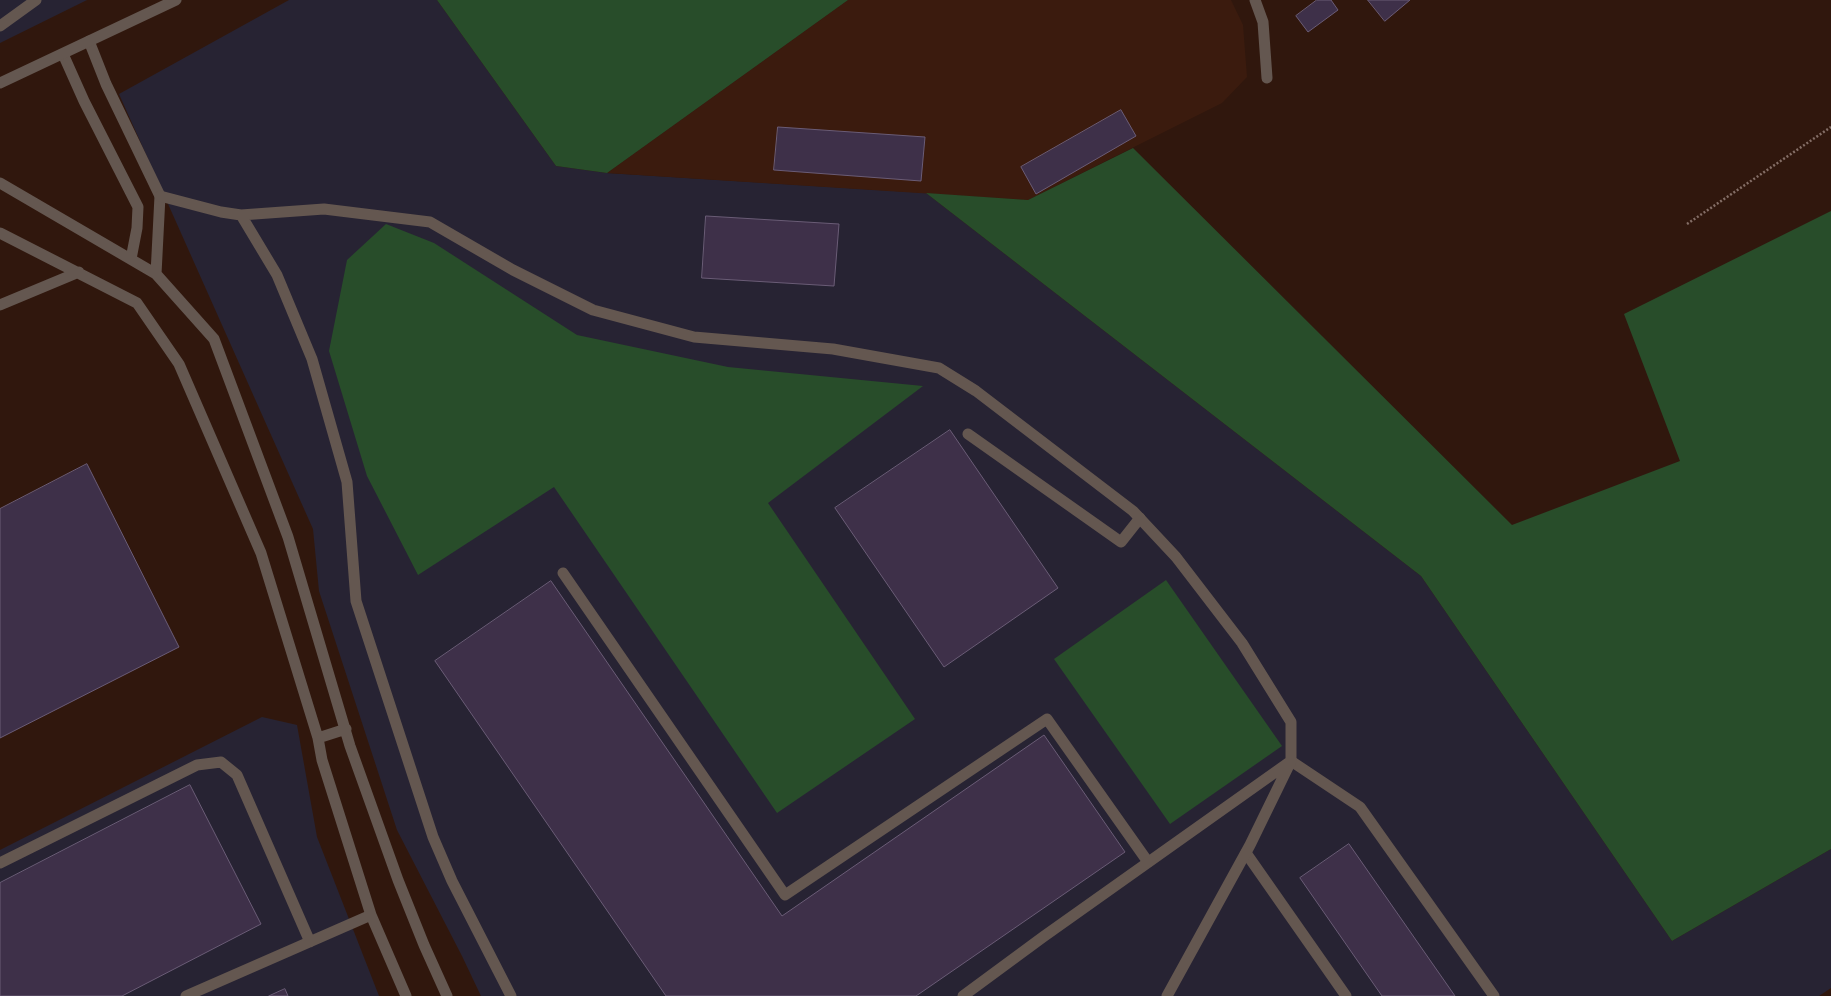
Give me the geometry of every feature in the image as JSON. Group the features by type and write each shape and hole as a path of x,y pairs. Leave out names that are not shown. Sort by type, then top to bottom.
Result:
{"street":[{"path":"0,26 36,0"},
{"path":"0,83 176,0"},
{"path":"1254,0 1263,22 1267,78"},
{"path":"90,41 106,84 160,196 156,274"},
{"path":"63,54 84,101 138,207 137,228 131,259"},
{"path":"0,183 156,274 214,339 288,537 350,746 398,880 424,945 447,996"},
{"path":"160,196 221,212 241,215 324,209 430,222 513,270 593,310 694,337 833,350 939,368 976,391 1140,518 1176,557 1242,643 1291,722 1291,761 1246,853 1167,996"},
{"path":"241,215 277,275 312,359 347,482 356,601 433,837 452,881 511,996"},
{"path":"0,233 79,272 137,303 179,364 261,553 318,738 322,760 371,915 406,996"},
{"path":"0,305 79,272"},
{"path":"968,434 1121,542 1140,518"},
{"path":"563,573 785,895 1047,719 1148,862"},
{"path":"318,738 346,729"},
{"path":"963,996 1291,761"},
{"path":"1291,761 1360,807 1494,996"},
{"path":"0,863 197,765 221,762 237,775 310,942"},
{"path":"1246,853 1346,996"},
{"path":"186,996 371,915"}],"path":[{"path":"1687,224 1831,127"}],"shaded area":[{"path":"0,0 87,0 0,43"},
{"path":"289,0 437,0 556,166 607,173 926,193 1421,576 1672,941 1831,849 1831,988 1819,996 481,996 397,830 319,591 313,529 119,94"},
{"path":"848,0 1231,0 1243,25 1247,77 1222,103 1028,200 607,173"},
{"path":"262,717 297,725 317,837 379,996 0,996 0,850"}],"green space":[{"path":"437,0 848,0 607,173 556,166"},
{"path":"1133,148 1512,525 1680,461 1624,314 1831,211 1831,849 1672,941 1421,576 926,193 1028,200"},
{"path":"386,224 434,243 577,335 728,367 923,386 768,503 915,719 777,813 554,487 418,575 367,476 329,351 347,260"},
{"path":"1166,580 1282,746 1170,824 1054,659"}],"building":[{"path":"1317,0 1331,0 1338,10 1308,32 1296,16"},
{"path":"1368,0 1410,0 1385,21"},
{"path":"1121,110 1136,136 1036,194 1021,167"},
{"path":"778,127 925,137 921,181 774,170"},
{"path":"706,216 839,224 834,286 702,278"},
{"path":"950,430 1058,588 944,667 835,508"},
{"path":"87,464 179,647 0,738 0,509"},
{"path":"551,581 782,916 1044,735 1125,852 916,996 666,996 435,661"},
{"path":"190,785 261,924 122,996 0,996 0,883"},
{"path":"1349,844 1455,996 1382,996 1300,878"},
{"path":"285,989 288,996 269,996"}]}
